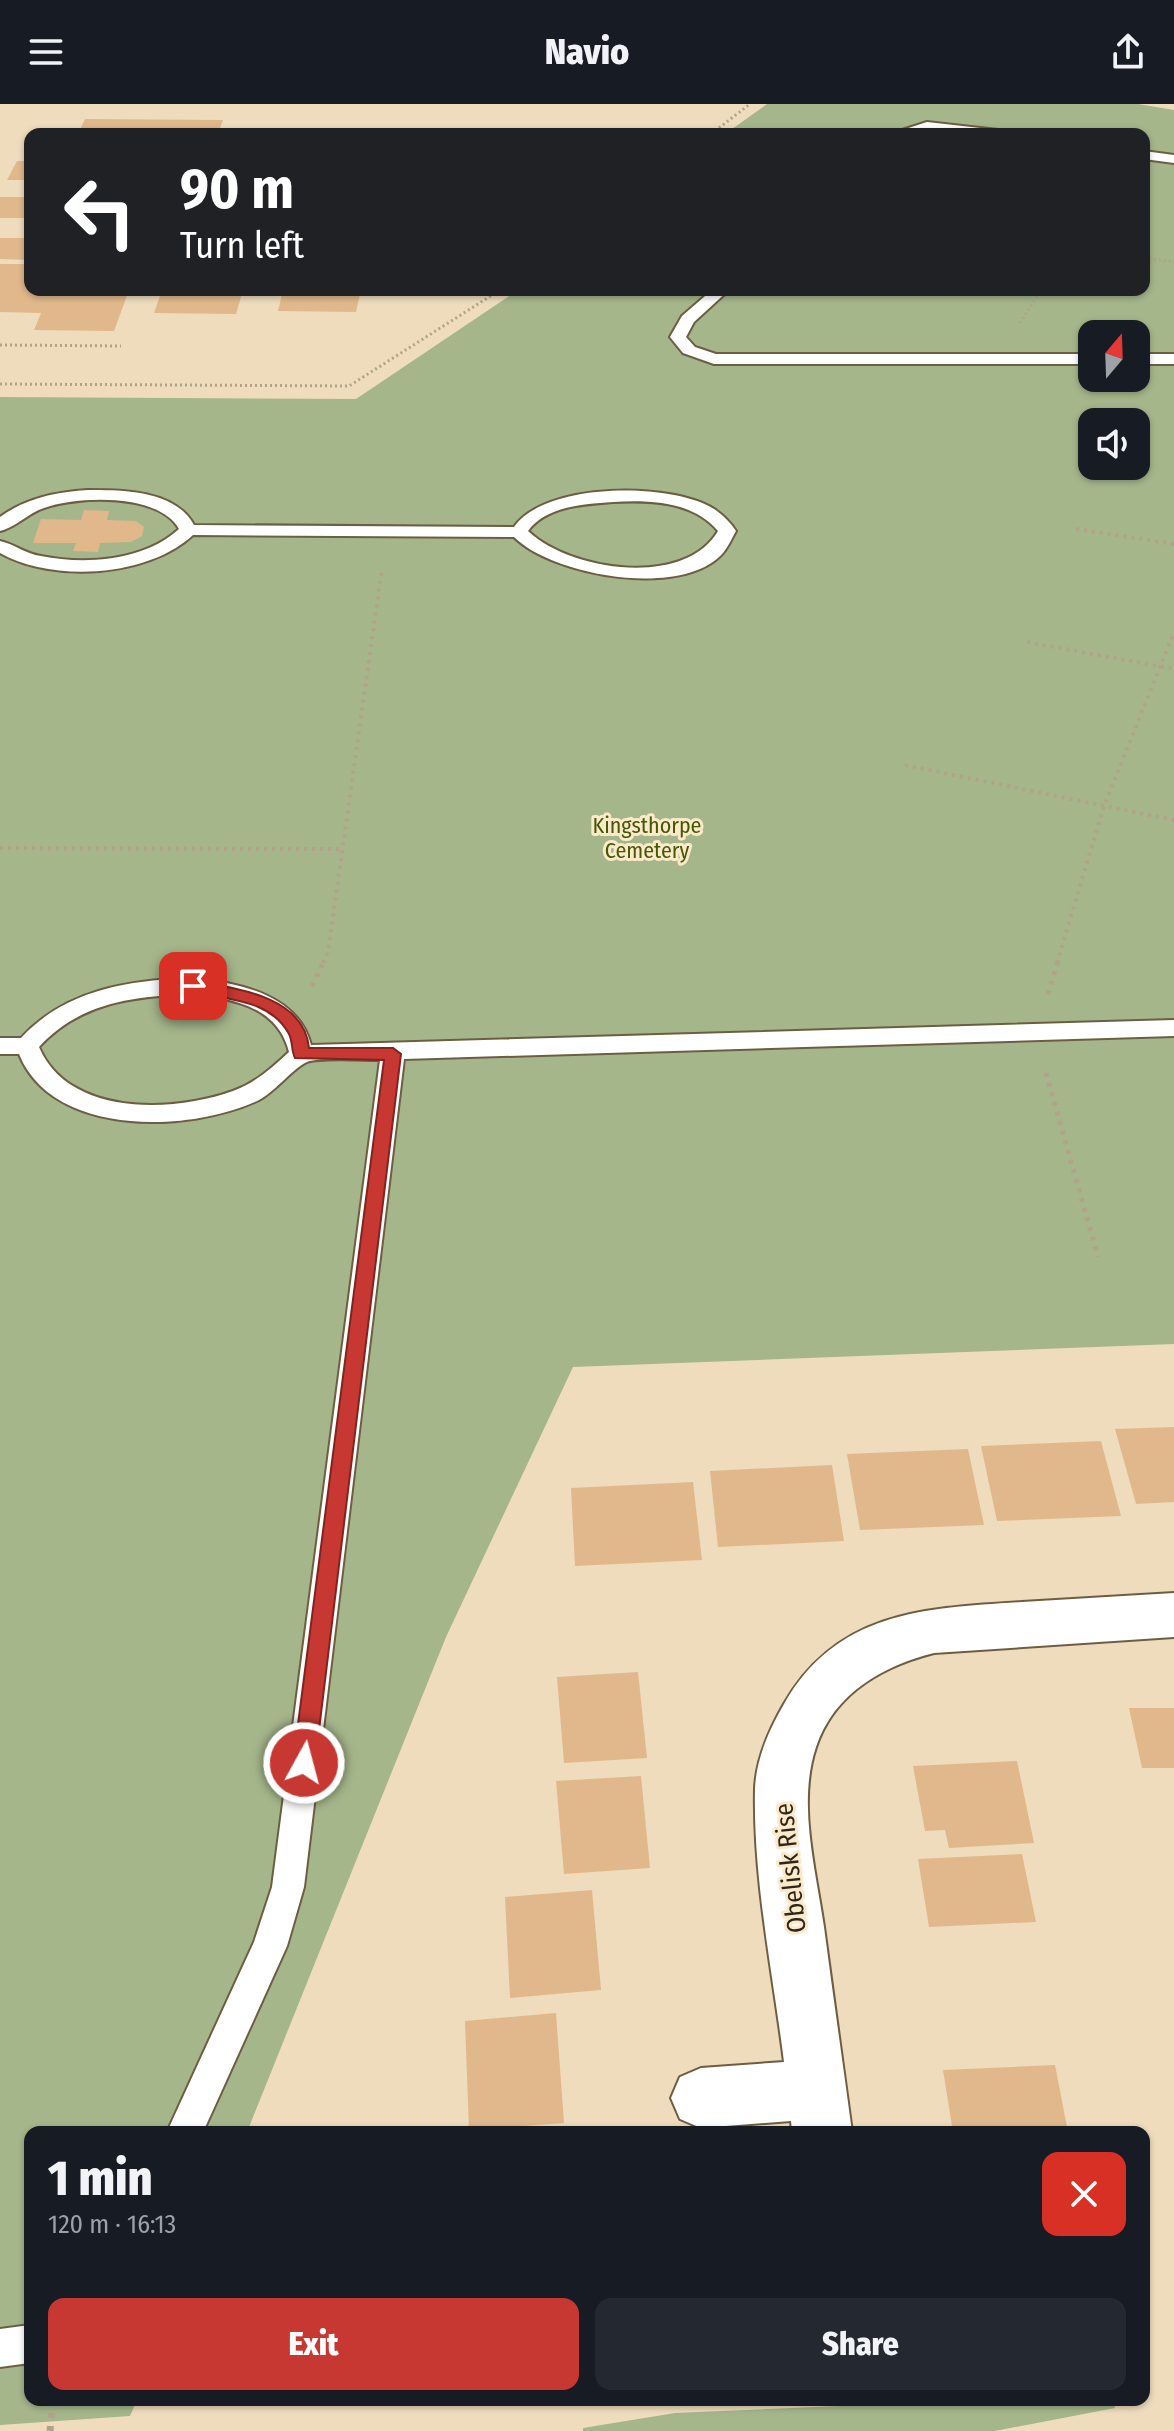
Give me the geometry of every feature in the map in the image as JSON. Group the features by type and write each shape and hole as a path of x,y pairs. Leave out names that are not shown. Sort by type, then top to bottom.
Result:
{"street":[{"name":"Obelisk Rise","path":"701,2098 819,2110 784,1839 782,1786 791,1741 818,1693 847,1665 883,1643 934,1630 1174,1615"}],"lane":[{"path":"920,128 945,128"},
{"path":"1150,156 1174,159"},
{"path":"714,296 688,319 678,337 689,350 714,359 1078,359"},
{"path":"1150,359 1174,359"},
{"path":"0,526 36,504 57,498 103,496 156,503 182,517 188,530"},
{"path":"0,546 27,560 120,562 165,548 188,530 519,532 538,552 551,558 617,572 658,570 695,561 721,547 727,531 716,518 696,507 661,499 625,496 590,499 544,511 527,521 519,532"},
{"path":"0,1046 27,1046 48,1024 88,1002 123,991 159,987 218,988 272,1007 293,1026 300,1039 301,1054"},
{"path":"27,1046 30,1063 38,1077 51,1087 107,1109 138,1113 187,1111 244,1096 282,1073 301,1054 1036,1035 1174,1028"},
{"path":"188,2126 270,1946 288,1887 393,1054"},
{"path":"0,2348 24,2345"}],"path":[{"path":"719,128 750,104"},
{"path":"1150,259 1174,262"},
{"path":"0,384 349,386 491,296"},
{"path":"0,345 121,346"},
{"path":"1076,529 1174,544"},
{"path":"293,1026 328,952 387,531"},
{"path":"1098,1257 1036,1035 1104,806 1174,632"},
{"path":"1027,642 1174,669"},
{"path":"905,765 1174,820"},
{"path":"0,848 343,849"},
{"path":"50,2431 52,2406"}],"green space":[{"name":"Kingsthorpe Cemetery","path":"767,104 1138,104 1174,110 1174,1344 573,1367 446,1637 249,2126 24,2126 24,2406 134,2406 130,2416 0,2425 0,397 356,399 509,296 1150,296 1150,128 733,128"},
{"path":"840,2406 1115,2408 995,2431 583,2431 583,2428 675,2413"}],"building":[{"path":"85,119 223,120 220,128 81,128"},
{"path":"17,161 24,161 24,180 7,180"},
{"path":"0,197 24,197 24,218 0,218"},
{"path":"0,238 24,238 24,260 0,259"},
{"path":"0,264 24,264 24,296 127,296 114,331 34,330 41,313 0,312"},
{"path":"160,296 241,296 236,314 154,313"},
{"path":"282,296 360,296 356,312 278,311"},
{"path":"84,510 109,511 107,520 136,521 144,527 142,536 131,542 100,543 98,552 73,551 76,543 33,543 41,519 81,520"},
{"path":"1174,1427 1174,1502 1136,1504 1115,1429"},
{"path":"1101,1441 1121,1516 997,1521 981,1446"},
{"path":"968,1449 984,1525 860,1530 847,1454"},
{"path":"832,1465 844,1541 718,1547 710,1471"},
{"path":"693,1482 702,1560 575,1566 571,1488"},
{"path":"638,1672 647,1758 564,1763 557,1677"},
{"path":"1129,1708 1174,1708 1174,1768 1142,1768"},
{"path":"1017,1761 1034,1843 949,1848 945,1830 925,1831 913,1766"},
{"path":"641,1776 650,1868 564,1874 556,1781"},
{"path":"1022,1854 1036,1922 929,1927 918,1859"},
{"path":"592,1890 601,1990 510,1998 505,1897"},
{"path":"556,2013 564,2123 469,2126 465,2021"},
{"path":"1055,2065 1067,2126 952,2126 943,2070"}],"route":[{"path":"193,986 218,988 272,1007 293,1026 300,1039 301,1054 393,1054 304,1763"}]}
